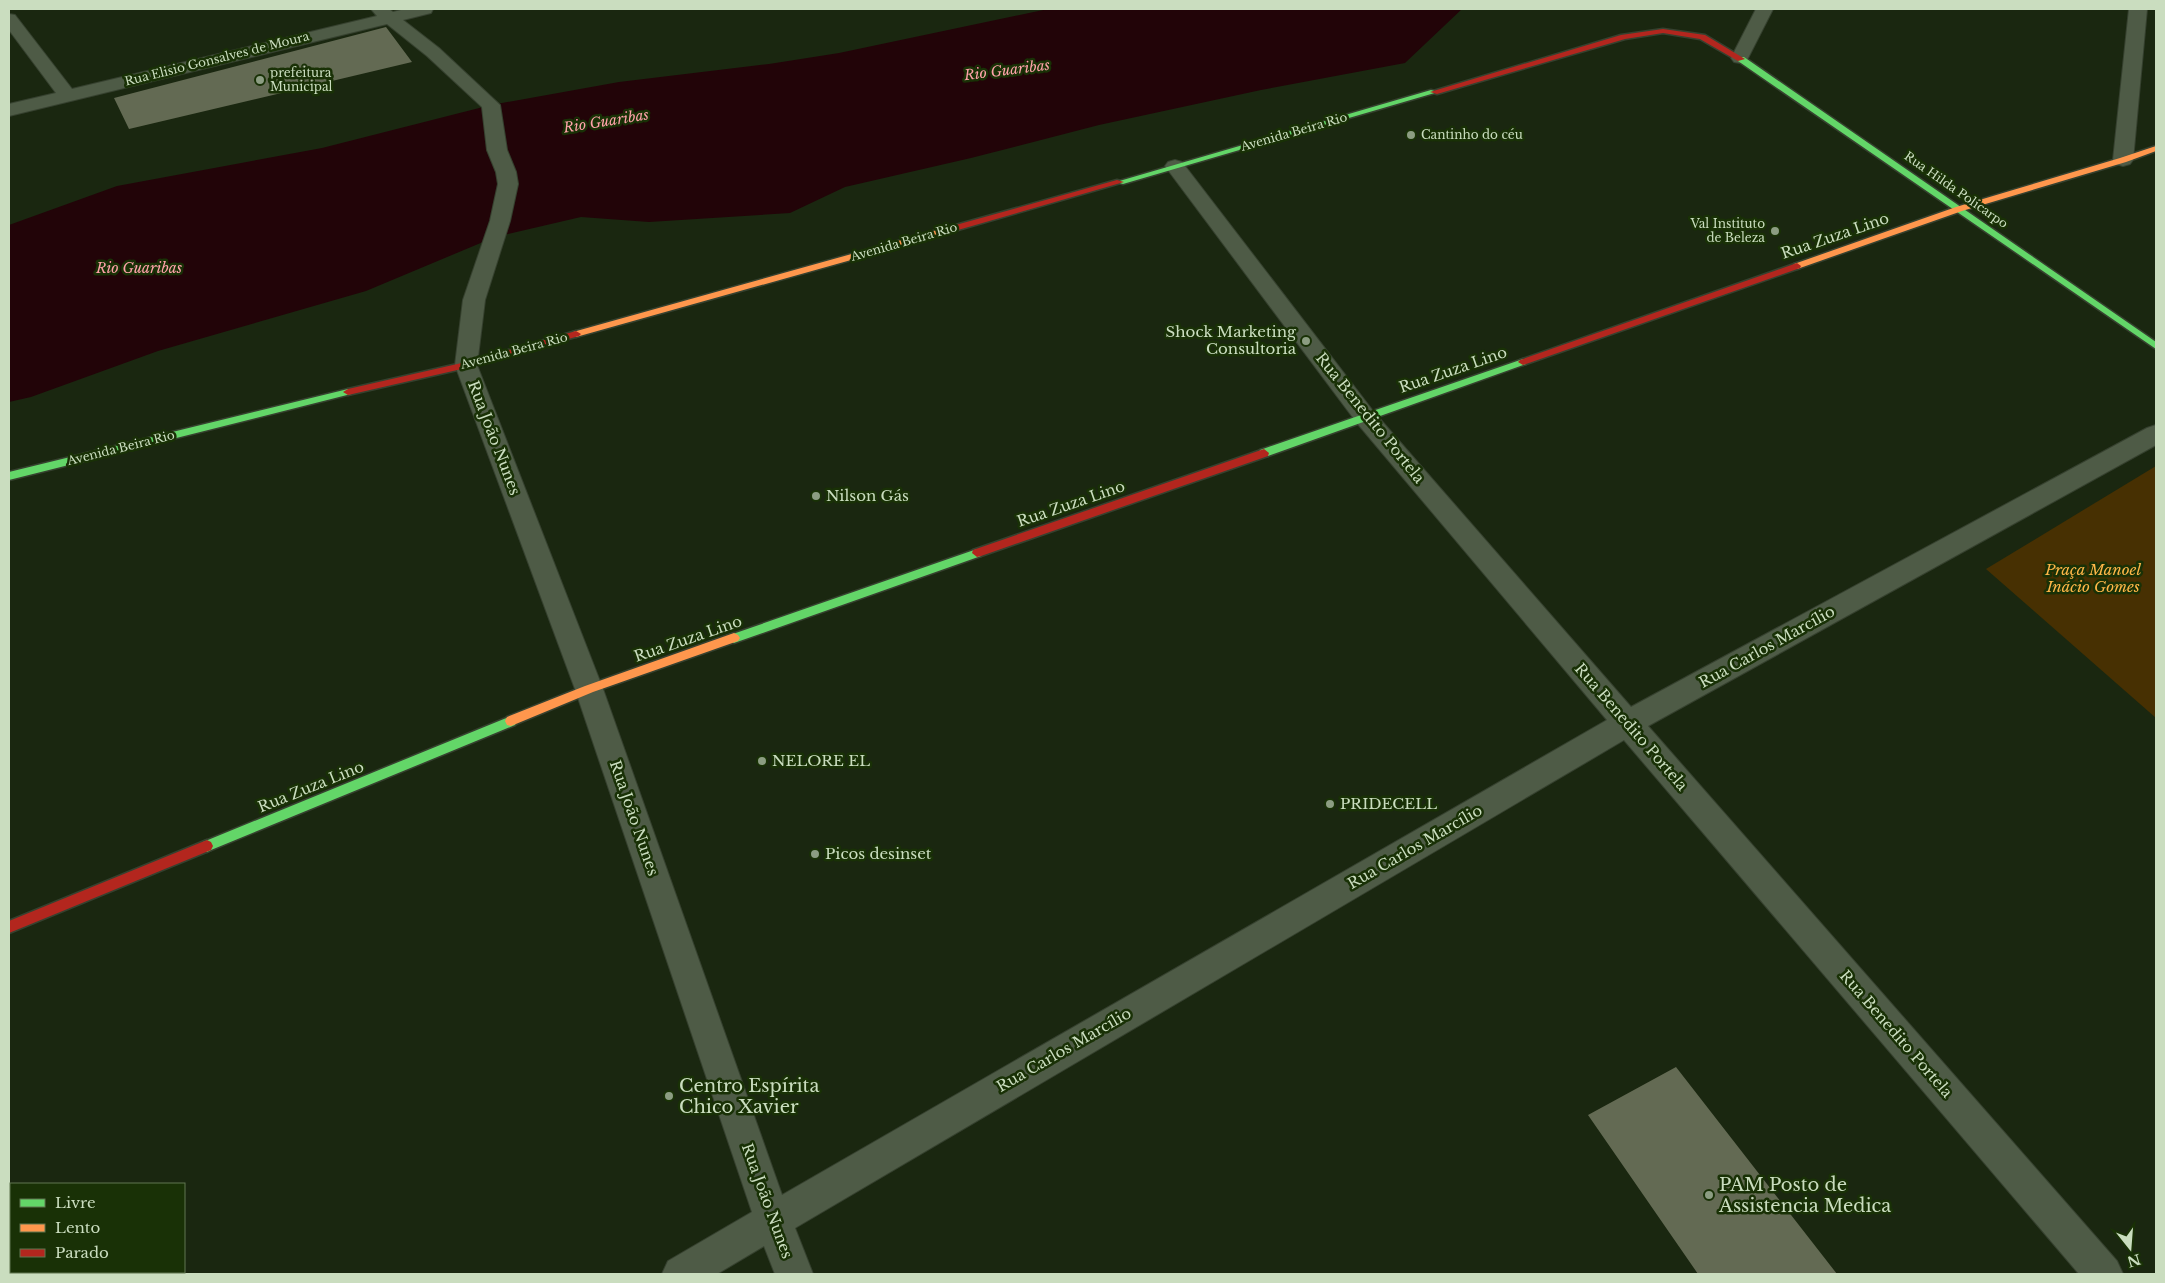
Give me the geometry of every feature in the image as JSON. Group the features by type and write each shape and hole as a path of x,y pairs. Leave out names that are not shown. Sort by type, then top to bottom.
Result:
{"street":[{"name":"Rua Elisio Gonsalves de Moura","path":"9,110 384,13 425,9"},
{"path":"1740,58 1764,9"},
{"path":"2123,160 2138,9"},
{"path":"384,13 433,52 491,105 497,150 506,172 508,184 500,221 474,300 466,365"},
{"path":"9,19 68,96"},
{"name":"Avenida Beira Rio","path":"9,476 288,405 466,365 1175,166 1624,37 1663,32 1702,37 1740,58"},
{"name":"Rua Hilda Policarpo","path":"1740,58 2156,346"},
{"name":"Rua Zuza Lino","path":"9,927 589,689 1959,209 2123,160 2156,148"},
{"name":"Rua Benedito Portela","path":"1175,166 1365,416 1627,723 2104,1274"},
{"name":"Rua João Nunes","path":"466,365 589,689 773,1220 794,1274"},
{"name":"Rua Carlos Marcílio","path":"681,1274 1627,723 2156,434"}],"green space":[{"name":"Praça Manoel Inácio Gomes","path":"2156,466 2156,718 1986,569"}],"water":[{"name":"Rio Guaribas","path":"1048,9 1462,9 1405,63 1261,90 1099,125 971,158 845,187 790,213 649,222 581,217 495,237 366,291 158,351 31,397 9,402 9,225 117,186 322,148 491,105 619,82 769,64 839,53"}],"building":[{"name":"prefeitura Municipal","path":"386,27 412,62 129,129 114,98"},
{"name":"PAM Posto de Assistencia Medica","path":"1676,1067 1837,1274 1698,1274 1588,1115"}],"traffic: fast":[{"path":"1741,59 2156,346"},
{"path":"1120,182 1434,92"},
{"path":"1264,453 1523,362"},
{"path":"9,476 348,392"},
{"path":"734,638 977,553"},
{"path":"207,846 511,721"}],"traffic: slow":[{"path":"1797,266 1959,209 2123,160 2156,148"},
{"path":"576,334 948,230"},
{"path":"511,721 589,689 734,638"}],"traffic: jam":[{"path":"1434,92 1624,37 1663,31 1702,37 1741,59"},
{"path":"948,230 1120,182"},
{"path":"1523,362 1797,266"},
{"path":"348,392 466,365 576,334"},
{"path":"977,553 1264,453"},
{"path":"9,927 207,846"}],"place":[{"name":"prefeitura Municipal","path":"260,80"},
{"name":"Cantinho do céu","path":"1411,135"},
{"name":"Val Instituto de Beleza","path":"1775,231"},
{"name":"Shock Marketing Consultoria","path":"1306,341"},
{"name":"Nilson Gás","path":"816,496"},
{"name":"NELORE EL","path":"762,761"},
{"name":"PRIDECELL","path":"1330,804"},
{"name":"Picos desinset","path":"815,854"},
{"name":"Centro Espírita Chico Xavier","path":"669,1096"},
{"name":"PAM Posto de Assistencia Medica","path":"1709,1195"}]}
